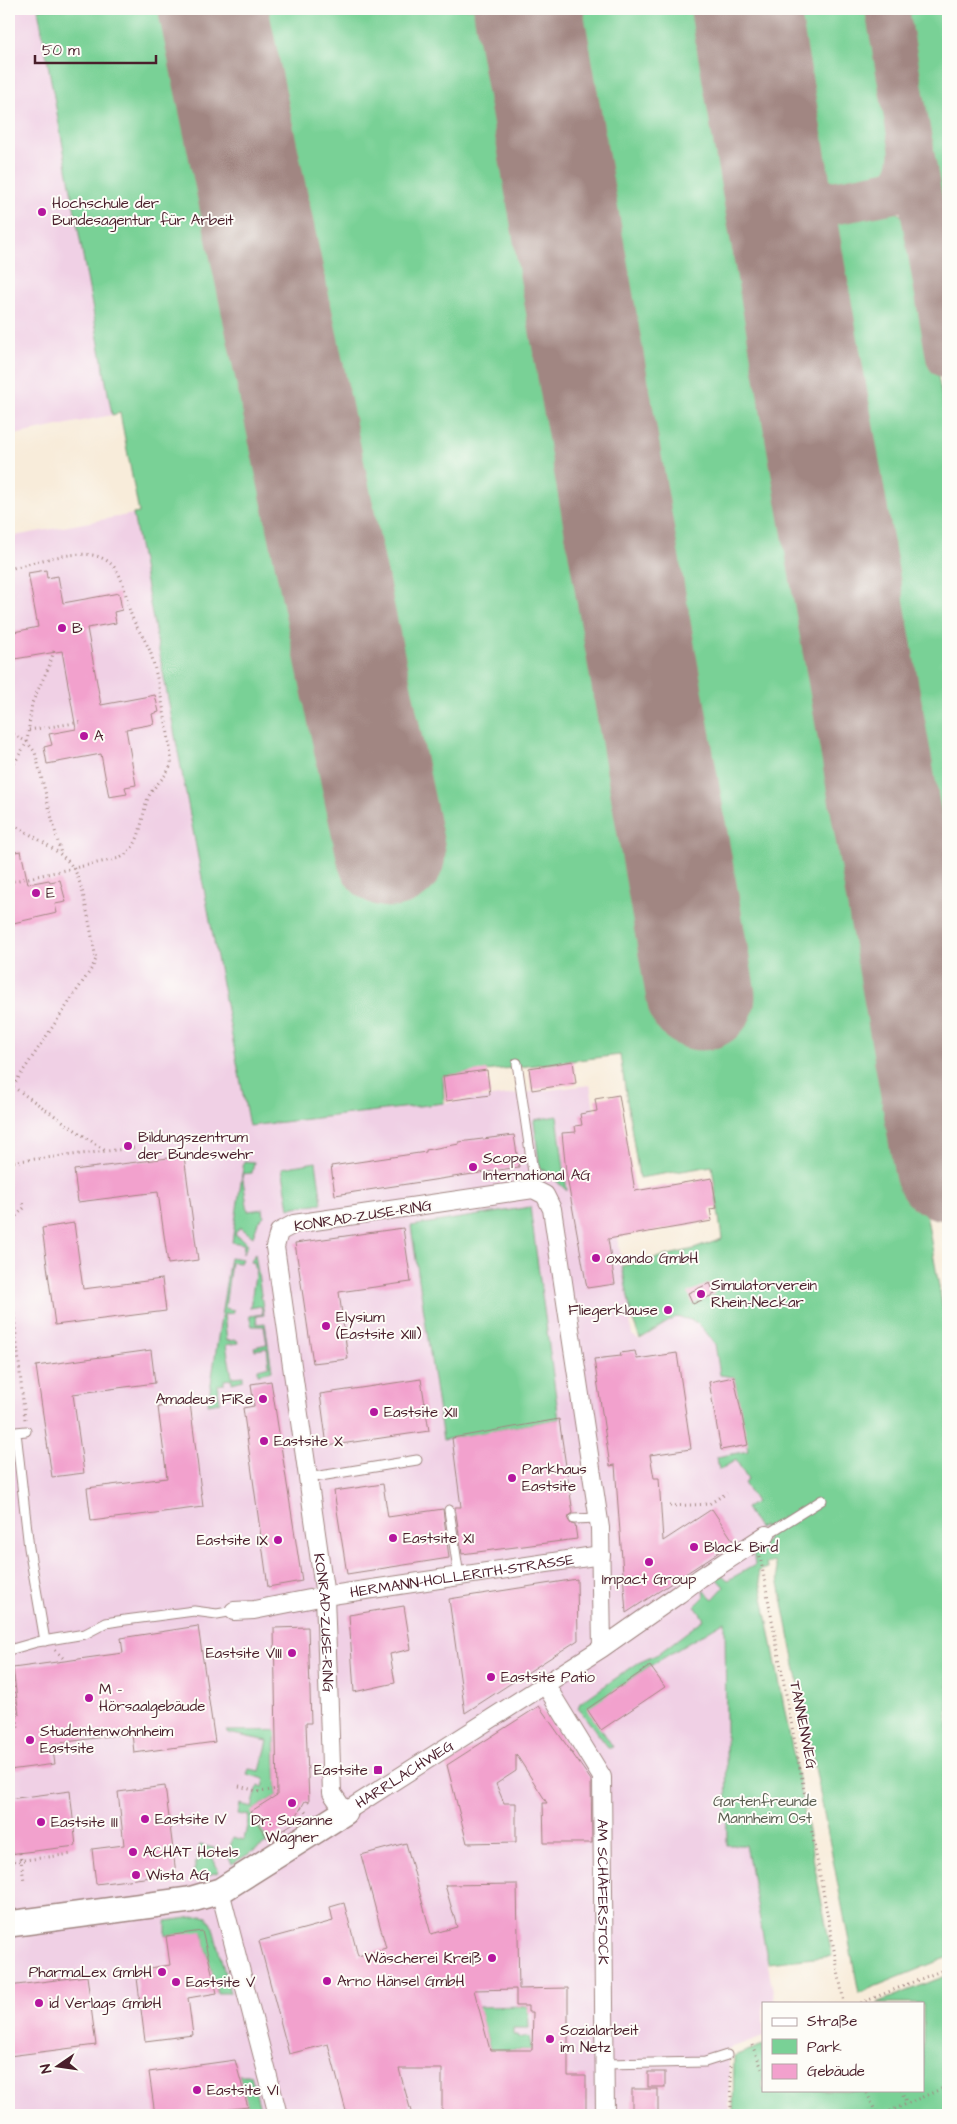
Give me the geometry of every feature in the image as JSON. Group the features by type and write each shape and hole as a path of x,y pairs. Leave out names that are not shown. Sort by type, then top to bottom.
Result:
{"street":[{"name":"KONRAD-ZUSE-RING","path":"345,1812 332,1793 325,1596 275,1247 279,1232 294,1224 533,1189"},
{"path":"533,1189 545,1195 552,1209 598,1518 601,1555 602,1648"},
{"name":"HARRLACHWEG","path":"9,1924 189,1900 220,1891 602,1648 700,1578 766,1535"},
{"name":"HERMANN-HOLLERITH-STRASSE","path":"234,1611 254,1610 325,1596 601,1555"},
{"name":"AM SCHÄFERSTOCK","path":"545,1684 602,1777 605,2115"},
{"path":"220,1891 278,2115"}],"lane":[{"path":"517,1063 533,1172 533,1189"},
{"path":"26,1431 16,1432 29,1548 45,1640"},
{"path":"308,1478 417,1460"},
{"path":"766,1535 822,1500"},
{"path":"449,1510 459,1576"},
{"path":"574,1519 598,1518"},
{"path":"9,1650 45,1640 85,1634 106,1623 194,1611 217,1614 234,1611"},
{"path":"605,2064 705,2062 729,2058"}],"path":[{"path":"9,569 64,556 88,555 103,558 118,571 125,588 132,616 150,652 170,746 171,763 165,775 148,797 138,837 131,851 120,858 14,881"},
{"path":"9,772 27,742 32,703 50,664 55,647"},
{"path":"29,730 82,722"},
{"path":"9,732 27,742 35,752 61,855"},
{"path":"9,822 61,855 74,869 96,959 92,968 10,1085 9,1092"},
{"path":"10,1085 107,1152"},
{"path":"9,1162 134,1148"},
{"path":"9,1223 24,1208 23,1201"},
{"path":"9,1269 26,1431"},
{"path":"9,1332 16,1332"},
{"path":"670,1506 709,1504 727,1493"},
{"name":"TANNENWEG","path":"763,1569 844,2002"},
{"path":"9,1650 18,1728"},
{"path":"55,1650 65,1660"},
{"path":"239,1786 260,1792 277,1789"},
{"path":"20,1852 24,1881"},
{"path":"9,1862 72,1854"},
{"path":"863,2002 948,1968"},
{"path":"752,2044 762,2068"},
{"path":"729,2058 731,2115"},
{"path":"881,2115 948,2086"},
{"path":"902,2092 907,2104"},
{"path":"867,2093 877,2115"}],"shaded area":[{"name":"Hochschule der Bundesagentur für Arbeit","path":"9,9 38,9 112,415 9,436"},
{"name":"Eastsite","path":"133,514 249,1126 590,1085 632,1318 630,1324 632,1335 640,1340 676,1317 719,1297 762,1525 775,1561 766,1564 767,1568 758,1571 727,1845 746,1845 775,2002 762,2002 762,2036 725,2050 729,2061 729,2115 9,2115 9,537"}],"green space":[{"name":"Gartenfreunde Mannheim Ost","path":"38,9 715,9 948,1338 948,1957 859,1993 775,1562 766,1564 767,1568 758,1571 832,1956 768,1963 746,1845 727,1845 725,1621 650,1666 588,1709 613,1747 608,1747 578,1708 580,1703 638,1663 658,1654 704,1619 695,1606 705,1596 702,1589 713,1599 724,1587 715,1577 717,1571 728,1580 755,1565 753,1549 767,1541 763,1526 758,1528 746,1508 756,1502 744,1483 748,1480 736,1460 719,1470 717,1457 748,1451 734,1377 720,1375 715,1344 697,1323 676,1317 640,1339 632,1318 622,1266 694,1249 722,1239 712,1166 639,1178 620,1055 443,1076 444,1103 249,1126 133,514 139,513 120,413 112,415"},
{"path":"775,9 874,9 898,143 895,163 886,176 867,185 843,188 822,184 809,175 801,157"},
{"path":"899,9 948,9 948,291"},
{"path":"872,208 894,211 903,216 911,225 948,432 948,978 818,254 824,230 834,218 840,214"},
{"path":"557,1116 567,1191 545,1170 540,1169 534,1120"},
{"path":"244,1161 254,1162 252,1173 242,1174"},
{"path":"316,1162 322,1203 289,1208 282,1168"},
{"path":"242,1174 248,1211 263,1209 264,1216 258,1222 253,1237 240,1227 235,1234 248,1244 243,1254 244,1244 232,1242"},
{"path":"530,1207 559,1419 443,1440 411,1226"},
{"path":"255,1253 264,1315 256,1316 257,1324 265,1323 272,1371 258,1374 258,1369 269,1366 267,1348 255,1350 254,1347 267,1344 264,1326 252,1326 249,1316 263,1314 261,1306 250,1308 256,1269 254,1268 255,1263 251,1262"},
{"path":"230,1257 242,1259 240,1263 231,1262 225,1308 234,1310 233,1313 224,1314 227,1341 237,1340 238,1343 226,1345 232,1377 243,1376 243,1380 232,1383 232,1379 224,1380 224,1384 217,1385 220,1402 208,1404"},
{"path":"304,1730 304,1737 275,1738 277,1795 250,1812 270,1841 232,1864 228,1854 233,1837 244,1840 249,1816 238,1814 240,1804 252,1807 258,1786 263,1787 265,1779 247,1774 249,1769 260,1771 268,1741 226,1731"},
{"path":"200,1845 214,1848 212,1856 219,1872 192,1879 196,1862 198,1862 197,1854"},
{"path":"207,1917 212,1924 230,1993 217,1993 202,1932 166,1936 166,1921"},
{"path":"948,1975 948,2115 733,2115 734,2056 762,2045 762,2092 924,2092 924,2002 880,2002"},
{"path":"528,2006 529,2028 513,2028 513,2035 518,2035 519,2038 529,2037 532,2050 496,2050 496,2070 478,2007"},
{"path":"239,2075 251,2075 262,2115 250,2115"}],"building":[{"path":"46,570 47,578 58,576 63,603 119,593 122,610 114,612 116,623 87,628 101,705 155,695 159,712 152,714 154,724 126,729 136,785 125,787 127,794 109,797 101,754 47,764 44,747 52,745 49,734 76,729 62,651 9,660 9,633 38,627 28,573"},
{"name":"E","path":"21,851 28,884 60,880 66,902 55,904 57,913 9,924 9,853"},
{"path":"573,1061 576,1083 532,1090 529,1068"},
{"path":"487,1070 490,1095 446,1101 443,1076"},
{"path":"619,1095 635,1191 712,1178 717,1208 710,1209 712,1221 608,1239 615,1284 587,1288 566,1172 562,1133 576,1132 575,1126 582,1125 580,1114 597,1111 595,1099"},
{"path":"514,1135 519,1167 335,1195 331,1166 426,1152 426,1150 459,1144 459,1142"},
{"path":"184,1156 198,1260 168,1264 158,1192 78,1202 74,1170"},
{"path":"74,1223 83,1289 162,1279 166,1311 55,1325 42,1228"},
{"name":"Elysium (Eastsite XIII)","path":"403,1228 411,1282 339,1292 348,1359 313,1363 295,1243"},
{"name":"Simulatorverein Rhein-Neckar","path":"710,1283 715,1294 693,1304 688,1293"},
{"path":"151,1350 155,1383 73,1394 84,1473 52,1477 36,1366"},
{"path":"635,1351 637,1359 677,1353 691,1449 650,1455 654,1478 659,1478 663,1541 712,1509 734,1542 626,1613 615,1465 610,1466 594,1359 621,1356 620,1353"},
{"path":"734,1377 748,1445 721,1450 709,1382"},
{"name":"Eastsite XII","path":"421,1379 429,1431 327,1446 320,1394"},
{"path":"271,1381 302,1581 268,1587 243,1408 254,1406 251,1384"},
{"path":"190,1403 203,1507 91,1521 87,1488 167,1478 158,1407"},
{"name":"Parkhaus Eastsite","path":"559,1419 573,1513 569,1516 568,1520 571,1524 575,1525 577,1539 462,1554 455,1507 461,1507 452,1438"},
{"name":"Eastsite XI","path":"383,1484 388,1517 443,1509 449,1558 347,1574 334,1491"},
{"name":"Eastsite Patio","path":"577,1579 578,1640 465,1713 449,1599"},
{"path":"404,1606 411,1649 390,1654 395,1683 354,1692 349,1615"},
{"path":"198,1626 215,1742 134,1753 132,1733 52,1744 55,1764 9,1770 9,1717 19,1715 13,1668 123,1653 121,1638"},
{"path":"308,1627 311,1723 306,1723 309,1802 305,1801 297,1815 300,1819 268,1839 250,1812 277,1795 274,1628"},
{"path":"650,1666 665,1687 601,1730 587,1709"},
{"path":"539,1706 591,1780 592,1843 544,1843 543,1803 547,1803 516,1754 516,1771 496,1784 504,1803 516,1803 516,1842 467,1843 447,1765"},
{"name":"Eastsite IV","path":"165,1786 176,1874 96,1884 92,1849 124,1845 118,1792"},
{"name":"Eastsite III","path":"70,1791 76,1846 9,1854 9,1799"},
{"path":"406,1843 431,1934 457,1927 445,1885 517,1884 519,1989 568,1988 568,2076 586,2076 586,2115 442,2115 442,2069 399,2069 412,2115 347,2115 328,2044 289,2054 259,1941 333,1921 330,1907 344,1903 358,1956 386,1948 361,1855","holes":["516,1989 516,2006 528,2006 528,2012 533,2012 532,2050 490,2050 474,1990"]},
{"name":"Eastsite V","path":"202,1931 217,1993 188,1998 193,2035 145,2041 136,1970 170,1965 166,1936"},
{"path":"87,1976 96,2045 9,2056 9,1986"},
{"name":"Eastsite VI","path":"235,2060 248,2107 182,2115 155,2115 149,2072"},
{"path":"648,2072 665,2072 665,2087 648,2087"},
{"path":"632,2089 658,2089 658,2115 632,2115"}],"taxiway":[{"path":"887,9 948,357"},
{"path":"775,180 784,199 789,203 797,205 808,206 838,202 891,192 902,185 908,174 912,147"},
{"path":"911,954 918,982 925,998 938,1011 948,1016"}],"runway":[{"path":"213,9 391,853"},
{"path":"528,9 701,996"},
{"path":"745,9 948,1166"}],"place":[{"name":"Hochschule der Bundesagentur für Arbeit","path":"42,212"},
{"name":"B","path":"62,628"},
{"name":"A","path":"84,736"},
{"name":"E","path":"36,893"},
{"name":"Bildungszentrum der Bundeswehr","path":"128,1146"},
{"name":"Scope International AG","path":"473,1167"},
{"name":"oxando GmbH","path":"596,1258"},
{"name":"Simulatorverein Rhein-Neckar","path":"701,1294"},
{"name":"Fliegerklause","path":"668,1310"},
{"name":"Elysium (Eastsite XIII)","path":"326,1326"},
{"name":"Amadeus FiRe","path":"263,1399"},
{"name":"Eastsite XII","path":"374,1412"},
{"name":"Eastsite X","path":"264,1441"},
{"name":"Parkhaus Eastsite","path":"512,1478"},
{"name":"Eastsite XI","path":"393,1538"},
{"name":"Eastsite IX","path":"278,1540"},
{"name":"Black Bird","path":"694,1547"},
{"name":"Impact Group","path":"649,1562"},
{"name":"Eastsite VIII","path":"292,1653"},
{"name":"Eastsite Patio","path":"491,1677"},
{"name":"M - Hörsaalgebäude","path":"89,1698"},
{"name":"Studentenwohnheim Eastsite","path":"30,1740"},
{"name":"Eastsite","path":"378,1770"},
{"name":"Dr. Susanne Wagner","path":"292,1803"},
{"name":"Eastsite IV","path":"145,1819"},
{"name":"Eastsite III","path":"41,1822"},
{"name":"ACHAT Hotels","path":"133,1852"},
{"name":"Wista AG","path":"136,1875"},
{"name":"Wäscherei Kreiß","path":"492,1958"},
{"name":"PharmaLex GmbH","path":"162,1972"},
{"name":"Arno Hänsel GmbH","path":"327,1981"},
{"name":"Eastsite V","path":"176,1982"},
{"name":"id Verlags GmbH","path":"39,2003"},
{"name":"Sozialarbeit im Netz","path":"550,2039"},
{"name":"Eastsite VI","path":"197,2090"}]}
